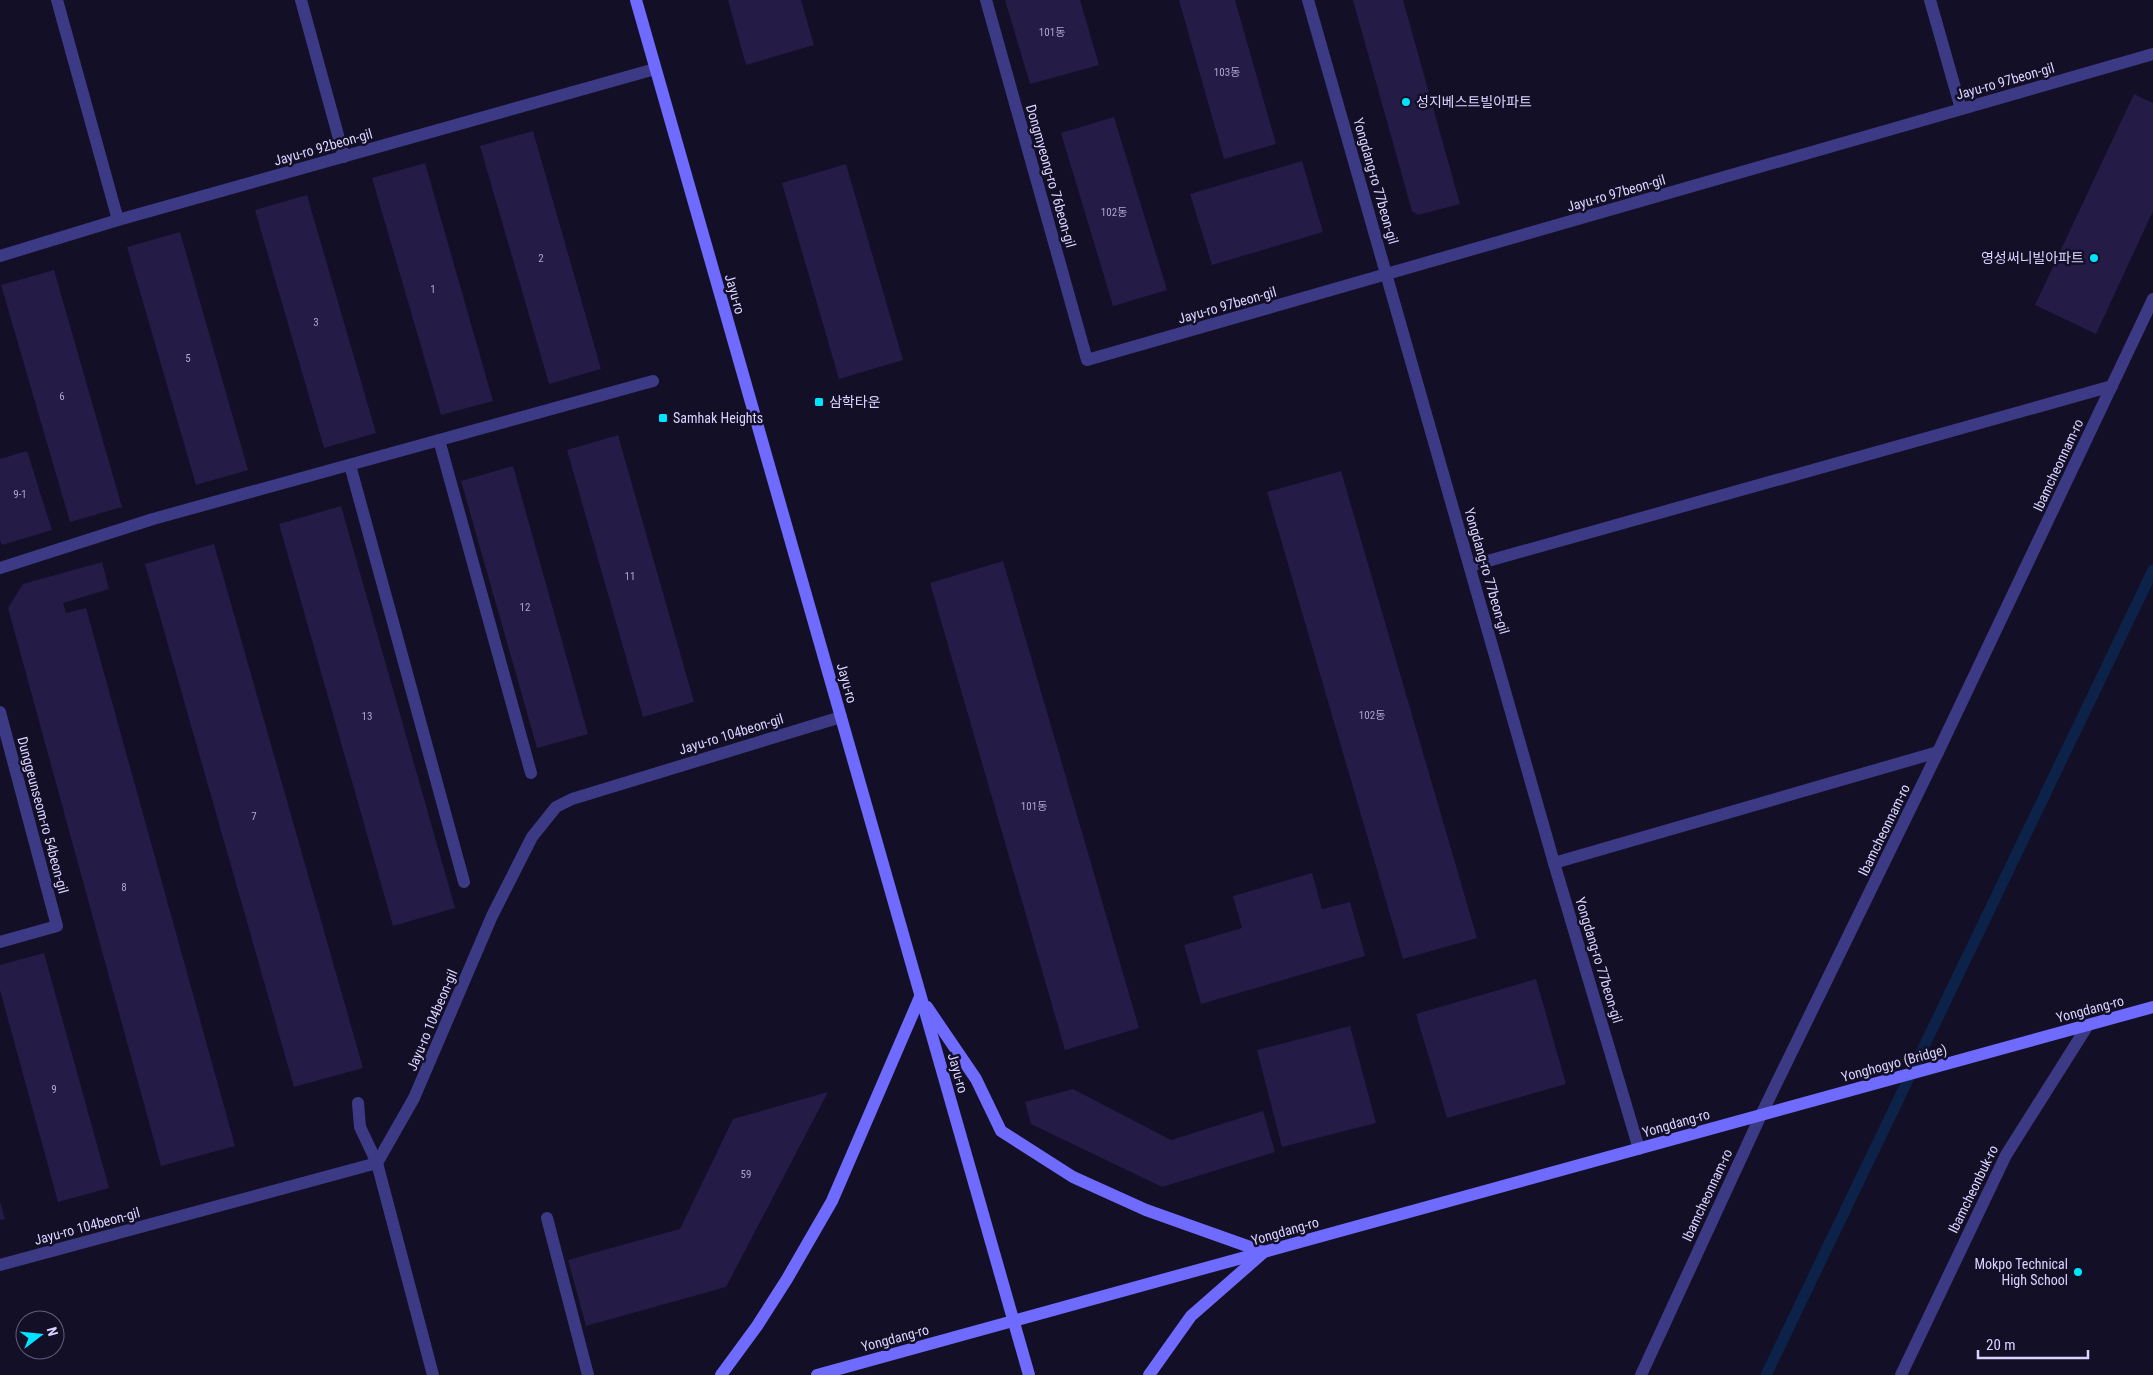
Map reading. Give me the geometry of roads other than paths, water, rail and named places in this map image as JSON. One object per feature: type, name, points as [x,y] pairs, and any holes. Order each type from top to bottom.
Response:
[{"type":"street","points":[[57,0],[118,220]]},
{"type":"street","points":[[301,0],[344,157]]},
{"type":"street","name":"Jayu-ro","points":[[636,0],[1029,1375]]},
{"type":"street","name":"Dongmyeong-ro 76beon-gil","points":[[986,0],[1087,360]]},
{"type":"street","name":"Yongdang-ro 77beon-gil","points":[[1308,0],[1554,863],[1639,1149]]},
{"type":"street","points":[[1930,0],[1961,109]]},
{"type":"street","name":"Jayu-ro 97beon-gil","points":[[1087,360],[2153,54]]},
{"type":"street","name":"Jayu-ro 92beon-gil","points":[[0,256],[118,220],[656,69]]},
{"type":"street","name":"Ibamcheonnam-ro","points":[[1641,1375],[1761,1115],[1938,752],[2153,299]]},
{"type":"street","points":[[0,568],[153,519],[653,381]]},
{"type":"street","points":[[1470,566],[2112,386]]},
{"type":"street","points":[[439,440],[531,773]]},
{"type":"street","points":[[350,465],[464,882]]},
{"type":"street","name":"Dunggeunseom-ro 54beon-gil","points":[[0,712],[58,926],[0,942]]},
{"type":"street","name":"Jayu-ro 104beon-gil","points":[[0,1266],[377,1163],[414,1098],[492,916],[532,837],[556,807],[572,799],[840,717]]},
{"type":"street","points":[[1554,863],[1938,752]]},
{"type":"street","points":[[920,997],[976,1079],[1001,1131],[1081,1181],[1146,1210],[1264,1252],[1191,1316],[1149,1375]]},
{"type":"street","points":[[721,1375],[788,1279],[832,1201],[920,997]]},
{"type":"street","name":"Yongdang-ro","points":[[2034,1040],[2153,1007]]},
{"type":"street","name":"Ibamcheonbuk-ro","points":[[1901,1375],[2006,1154],[2088,1025]]},
{"type":"street","name":"Yonghogyo (Bridge)","points":[[1761,1115],[2034,1040]]},
{"type":"street","points":[[358,1103],[360,1127],[377,1163],[433,1375]]},
{"type":"street","name":"Yongdang-ro","points":[[817,1375],[1761,1115]]},
{"type":"street","points":[[547,1218],[588,1375]]},
{"type":"waterway","points":[[1766,1375],[2153,570]]},
{"type":"place","name":"성지베스트빌아파트","points":[[1406,102]]},
{"type":"place","name":"영성써니빌아파트","points":[[2094,258]]},
{"type":"place","name":"삼학타운","points":[[819,402]]},
{"type":"place","name":"Samhak Heights","points":[[663,418]]},
{"type":"place","name":"Mokpo Technical High School","points":[[2078,1272]]}]
